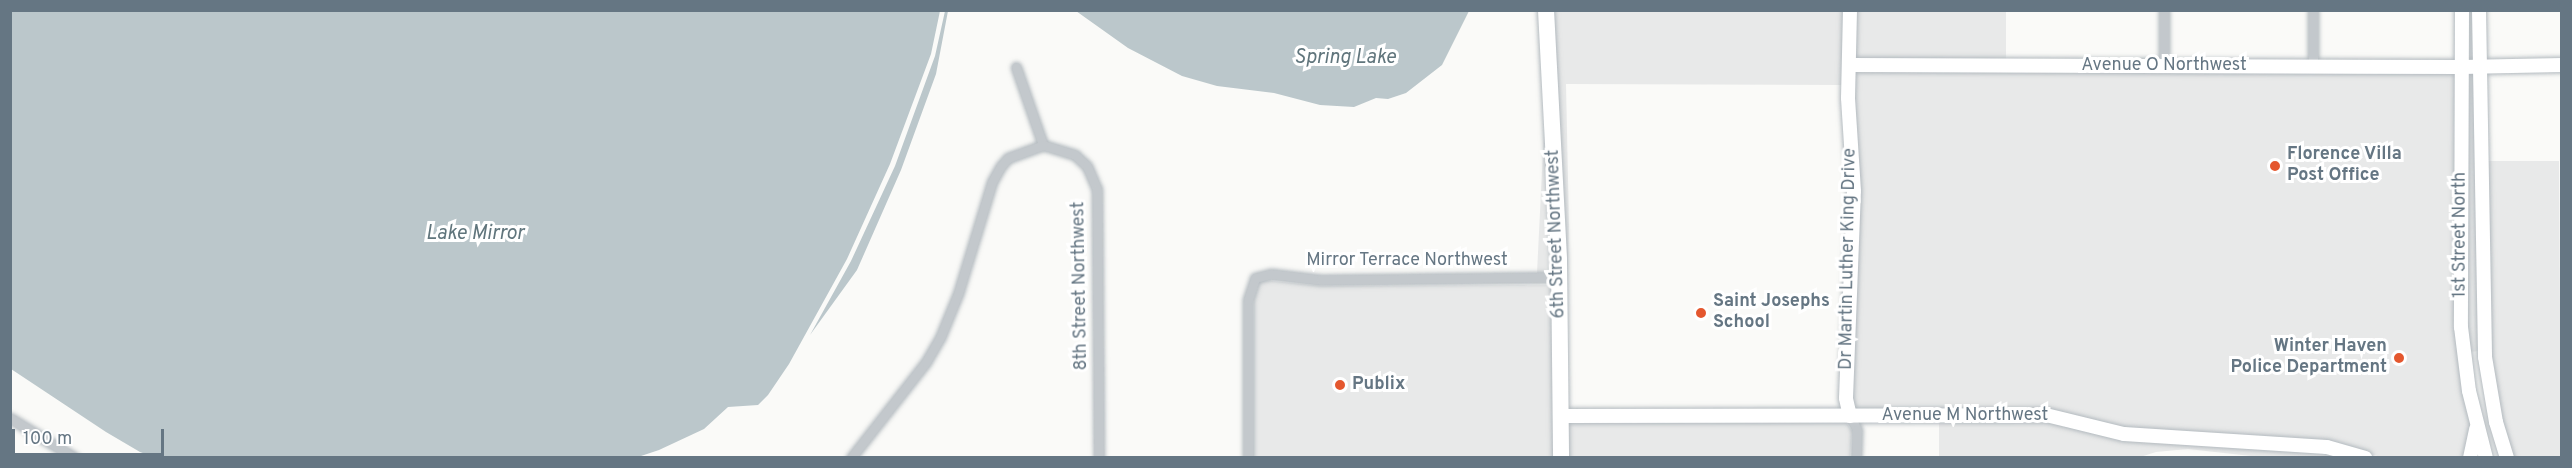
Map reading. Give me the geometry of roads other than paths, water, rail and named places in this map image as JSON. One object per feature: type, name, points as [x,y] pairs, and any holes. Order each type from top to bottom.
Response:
[{"type":"highway","name":"6th Street Northwest","points":[[1546,10],[1560,277],[1561,458]]},
{"type":"street","name":"Dr Martin Luther King Drive","points":[[1850,416],[1846,398],[1854,166],[1848,98],[1851,10]]},
{"type":"street","points":[[2164,10],[2164,66]]},
{"type":"street","points":[[2313,10],[2313,67]]},
{"type":"street","name":"1st Street North","points":[[2462,10],[2461,327],[2476,427],[2486,458]]},
{"type":"street","name":"1st Street North","points":[[2479,10],[2485,357],[2496,422],[2507,458]]},
{"type":"street","name":"Avenue O Northwest","points":[[1849,65],[2313,67],[2562,65]]},
{"type":"street","points":[[851,458],[931,354],[950,315],[992,182],[1005,160],[1043,145],[1016,67]]},
{"type":"street","name":"8th Street Northwest","points":[[1043,145],[1075,155],[1087,166],[1097,189],[1100,458]]},
{"type":"street","name":"Mirror Terrace Northwest","points":[[1248,458],[1248,300],[1255,278],[1271,274],[1321,280],[1560,277]]},
{"type":"street","points":[[2465,358],[2485,357]]},
{"type":"street","name":"Avenue M Northwest","points":[[1561,416],[2046,415],[2124,434],[2327,447],[2365,458]]},
{"type":"street","points":[[1850,416],[1857,430],[1856,458]]},
{"type":"street","points":[[10,418],[75,458]]},
{"type":"street","points":[[2470,458],[2476,427]]},
{"type":"water","name":"Lake Mirror","points":[[10,11],[940,11],[931,54],[890,164],[847,259],[789,364],[768,395],[758,405],[728,407],[704,429],[659,450],[635,458],[154,457],[140,452],[106,432],[11,369]]},
{"type":"water","points":[[945,11],[948,11],[936,74],[901,170],[857,270],[810,335],[851,261],[895,166],[935,56]]},
{"type":"water","name":"Spring Lake","points":[[1076,11],[1469,11],[1442,65],[1406,93],[1388,99],[1376,98],[1354,107],[1320,105],[1274,93],[1217,86],[1182,76],[1128,48]]},
{"type":"place","name":"Florence Villa Post Office","points":[[2275,166]]},
{"type":"place","name":"Saint Josephs School","points":[[1701,313]]},
{"type":"place","name":"Winter Haven Police Department","points":[[2399,358]]},
{"type":"place","name":"Publix","points":[[1340,385]]}]
